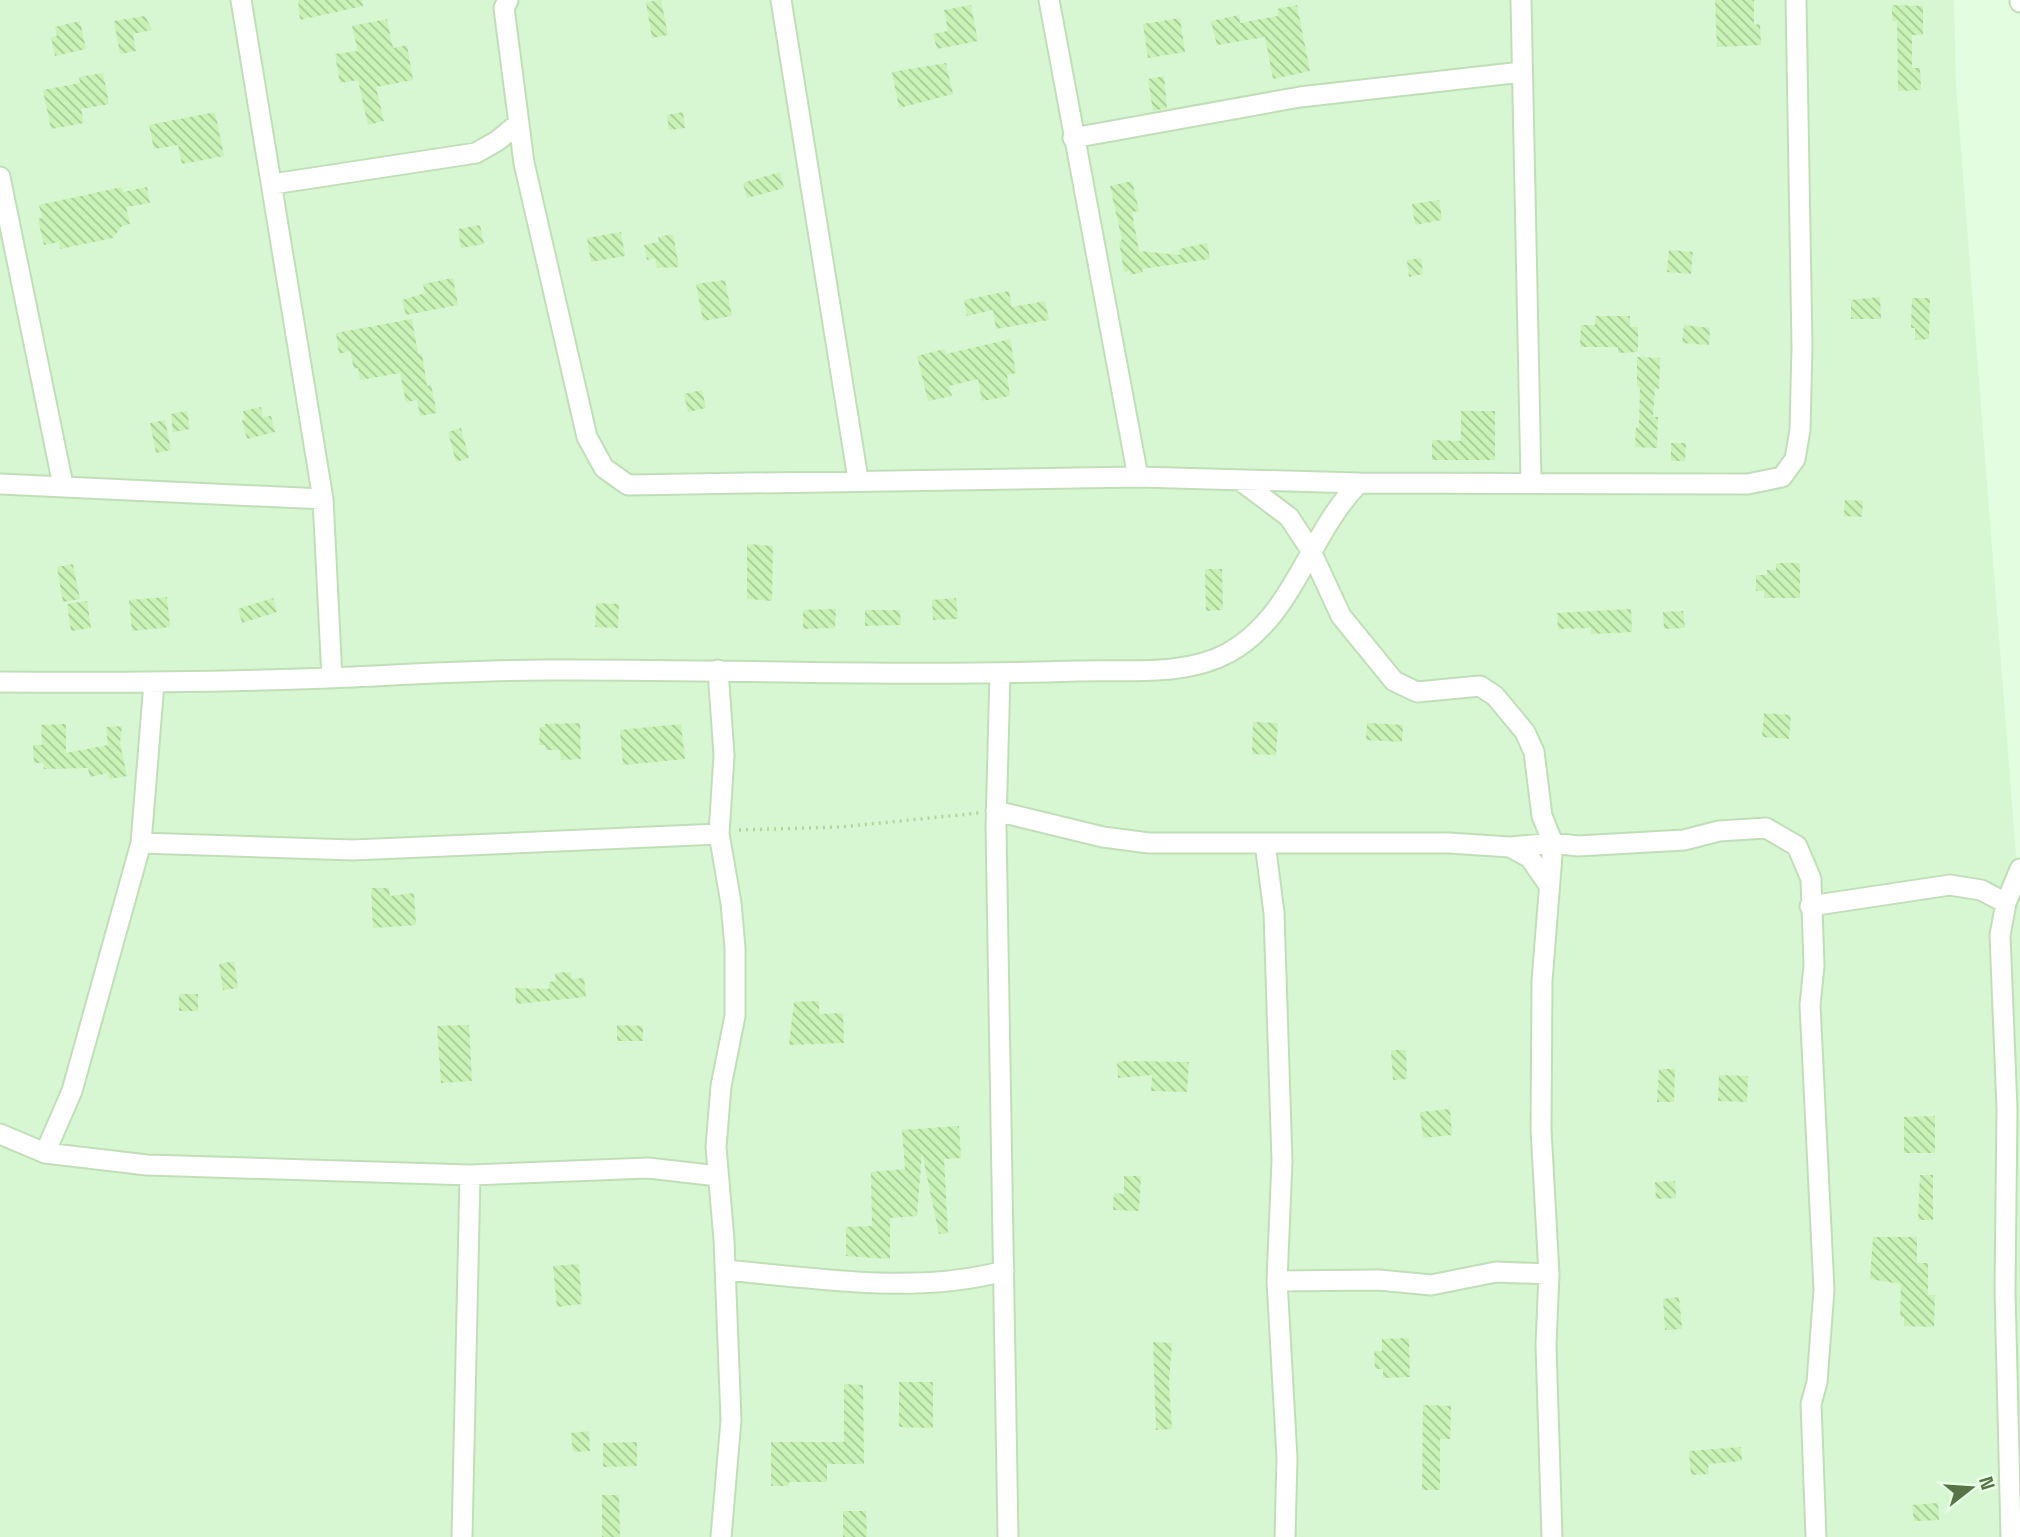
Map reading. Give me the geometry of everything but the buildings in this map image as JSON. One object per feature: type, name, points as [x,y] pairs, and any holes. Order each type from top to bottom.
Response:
[{"type":"street","points":[[241,0],[323,499],[332,678]]},
{"type":"street","points":[[508,0],[504,8],[524,163],[587,437],[604,468],[628,485],[1138,477],[1359,484],[1531,481],[1748,484],[1782,477],[1795,459],[1800,430],[1802,346],[1796,0]]},
{"type":"street","points":[[781,0],[858,480]]},
{"type":"street","points":[[1049,0],[1138,477]]},
{"type":"street","points":[[1521,0],[1531,481]]},
{"type":"street","points":[[1073,138],[1300,97],[1522,72]]},
{"type":"street","points":[[273,184],[476,153],[519,123]]},
{"type":"street","points":[[0,177],[63,485]]},
{"type":"street","points":[[1240,480],[1289,517],[1310,550],[1341,616],[1394,681],[1417,692],[1480,686],[1515,716],[1534,752],[1542,816],[1553,843],[1542,981],[1541,1129],[1549,1274],[1546,1345],[1552,1537]]},
{"type":"street","points":[[0,484],[323,499]]},
{"type":"street","points":[[0,682],[154,683],[541,670],[1000,673],[1190,667],[1226,654],[1254,635],[1270,619],[1289,593],[1310,550],[1338,505],[1359,484]]},
{"type":"street","points":[[718,670],[724,755],[719,834],[731,902],[735,1016],[721,1086],[716,1147],[725,1270],[731,1420],[721,1537]]},
{"type":"street","points":[[1000,673],[996,811],[1008,1537]]},
{"type":"street","points":[[45,1153],[72,1090],[141,843],[154,683]]},
{"type":"street","points":[[996,811],[1103,837],[1149,842],[1449,843],[1510,847],[1553,843],[1578,846],[1628,845],[1766,828],[1797,846],[1811,880],[1814,966],[1811,1016],[1824,1290],[1810,1438],[1817,1511],[1816,1537]]},
{"type":"street","points":[[141,843],[353,850],[719,834]]},
{"type":"street","points":[[1265,844],[1274,913],[1282,1161],[1277,1281],[1287,1458],[1285,1537]]},
{"type":"street","points":[[1510,847],[1530,858],[1548,884]]},
{"type":"street","points":[[2011,1537],[2006,1291],[2014,1243],[2000,935],[2006,903],[2020,869]]},
{"type":"street","points":[[1810,906],[1950,885],[1981,890],[2006,903]]},
{"type":"street","points":[[0,1134],[45,1153],[147,1165],[470,1175],[648,1168],[718,1176]]},
{"type":"street","points":[[462,1537],[470,1175]]},
{"type":"street","points":[[725,1270],[860,1280],[937,1282],[977,1278],[1003,1271]]},
{"type":"street","points":[[1277,1281],[1379,1280],[1431,1285],[1496,1272],[1549,1274]]},
{"type":"path","points":[[719,834],[753,828],[841,827],[996,811]]},
{"type":"shaded area","points":[[0,0],[1954,0],[1956,86],[2020,907],[2020,1537],[0,1537]]}]
